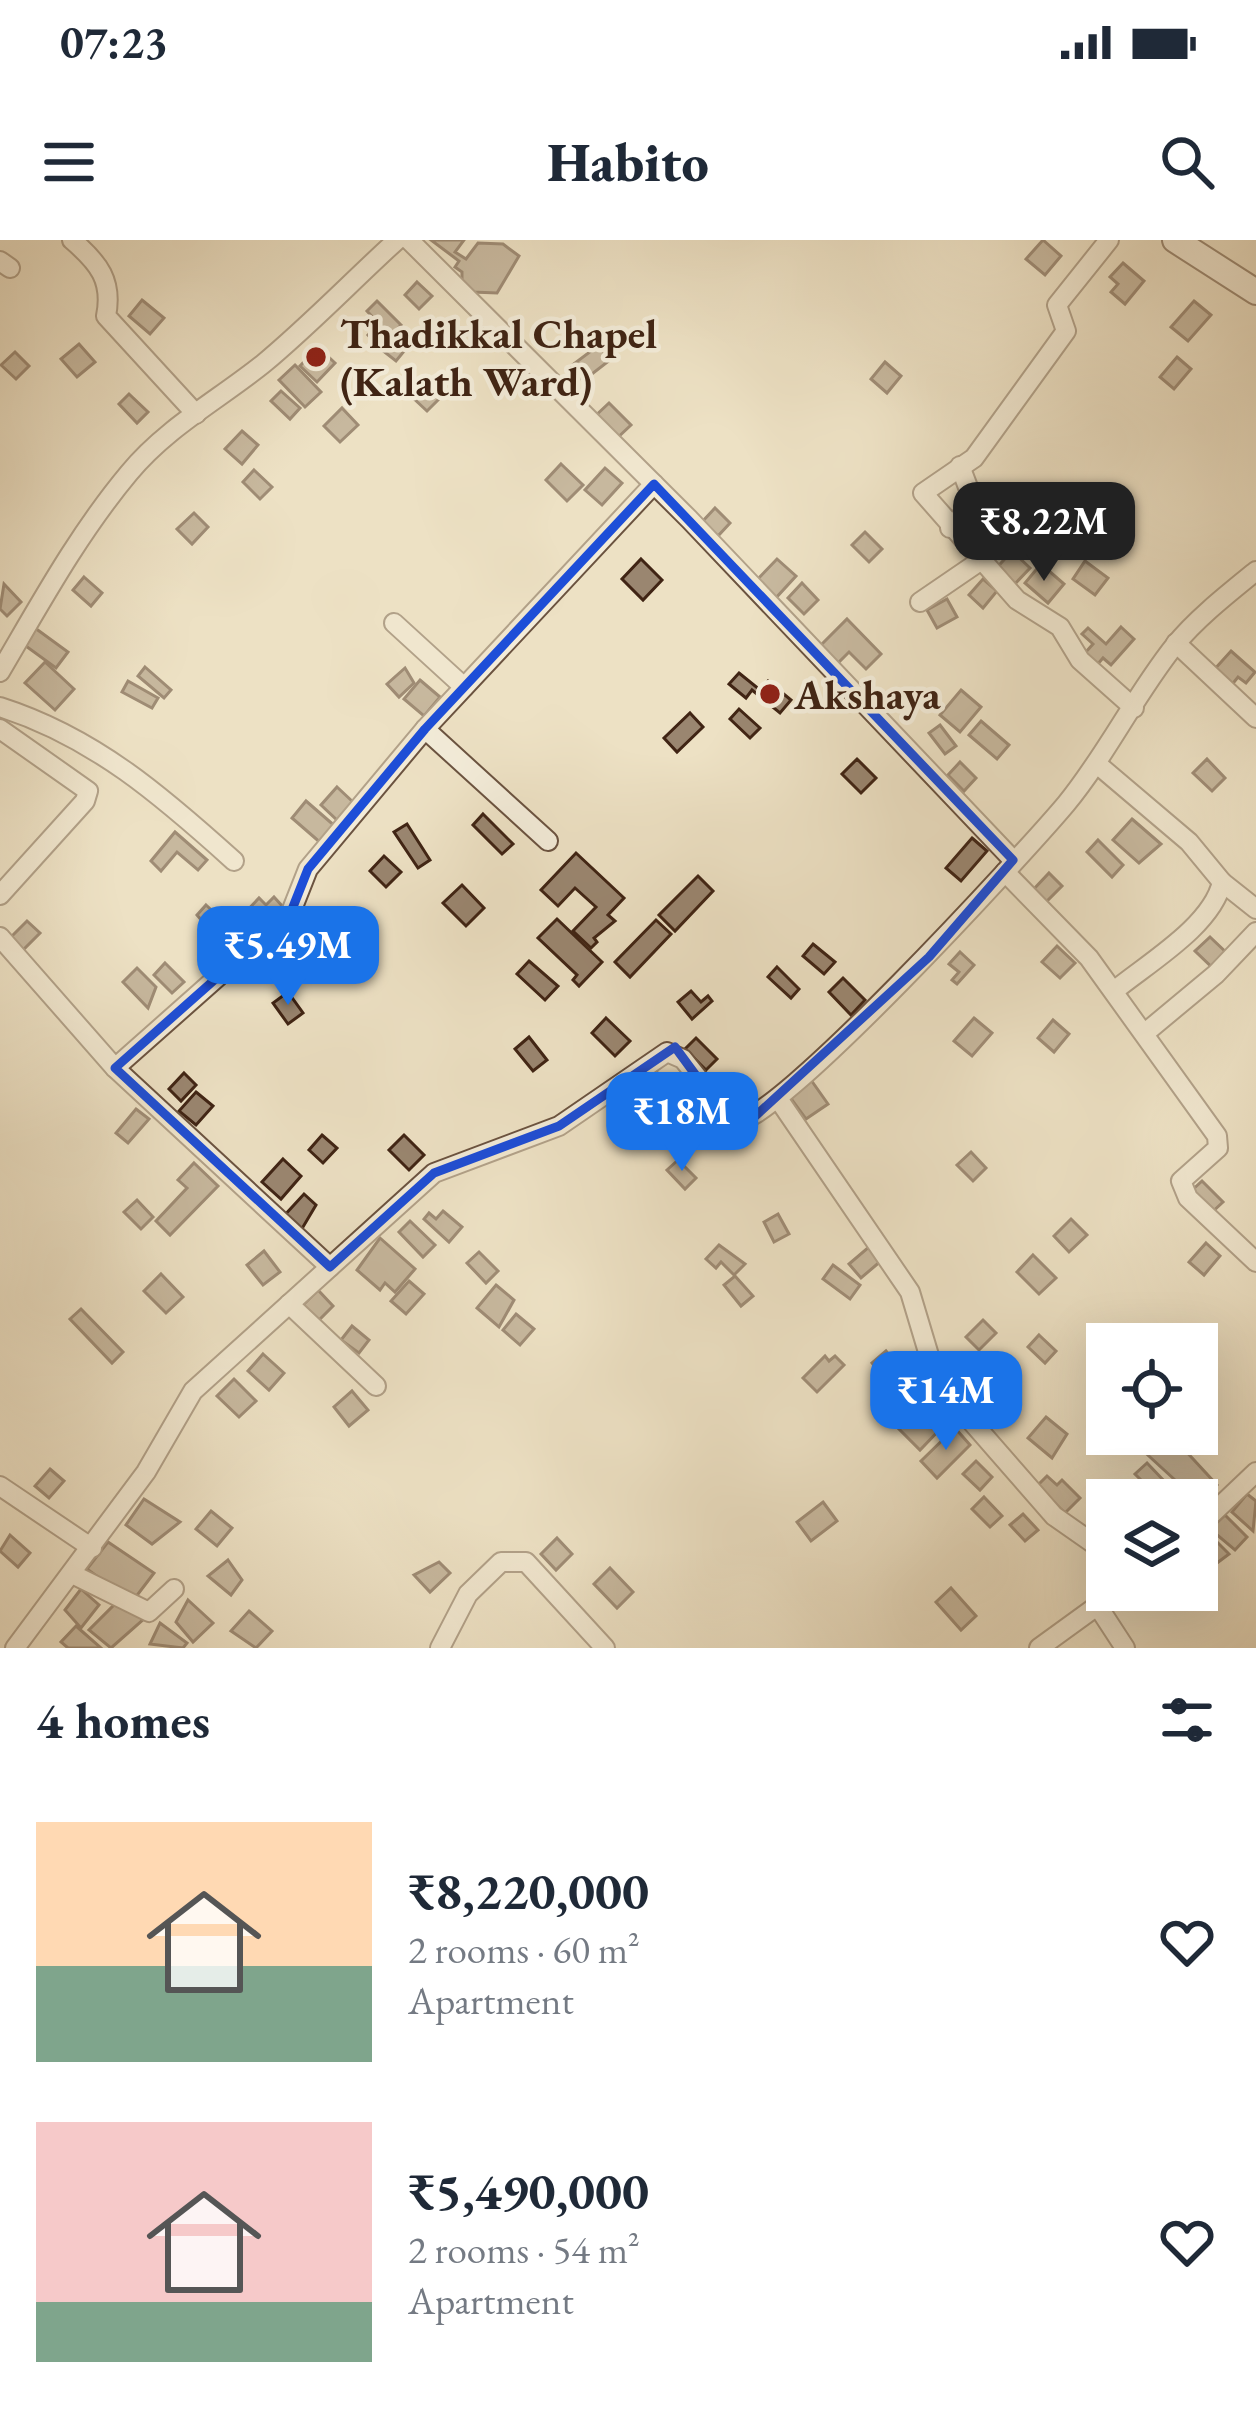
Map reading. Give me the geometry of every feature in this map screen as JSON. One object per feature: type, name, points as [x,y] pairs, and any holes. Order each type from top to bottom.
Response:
[{"type":"main road","points":[[1175,240],[1256,292]]},
{"type":"street","points":[[72,240],[96,260],[111,291],[106,316],[196,414]]},
{"type":"street","points":[[0,672],[84,532],[130,471],[353,286],[397,240]]},
{"type":"street","points":[[409,240],[654,484],[1009,866],[1114,991],[1217,1136],[1218,1148],[1181,1181],[1188,1198],[1256,1262]]},
{"type":"street","points":[[1109,240],[1057,305],[1066,331],[974,458],[923,493],[1017,600],[1060,627],[1080,660],[1134,708]]},
{"type":"street","points":[[950,528],[974,502],[960,466]]},
{"type":"street","points":[[115,1068],[291,913],[308,869],[425,729],[654,484]]},
{"type":"street","points":[[920,602],[980,561]]},
{"type":"street","points":[[15,1648],[92,1548],[193,1390],[434,1172],[559,1126],[667,1052],[683,1059],[733,1122],[750,1120],[779,1100],[929,957],[1096,764],[1176,644],[1256,571]]},
{"type":"street","points":[[394,623],[464,687]]},
{"type":"street","points":[[1176,644],[1256,718]]},
{"type":"street","points":[[0,707],[85,741],[165,799],[234,861]]},
{"type":"street","points":[[0,728],[88,791],[85,801],[0,895]]},
{"type":"street","points":[[425,729],[548,841]]},
{"type":"street","points":[[1096,764],[1189,842],[1222,882],[1256,909]]},
{"type":"street","points":[[1114,991],[1198,920],[1219,895],[1222,882]]},
{"type":"street","points":[[1144,1033],[1216,974],[1256,932]]},
{"type":"street","points":[[3,947],[115,1068],[330,1267]]},
{"type":"street","points":[[779,1100],[910,1292],[938,1382],[1054,1516],[1086,1538]]},
{"type":"street","points":[[289,1304],[376,1386]]},
{"type":"street","points":[[1218,1508],[1256,1472]]},
{"type":"street","points":[[0,1486],[92,1548]]},
{"type":"street","points":[[440,1648],[468,1594],[501,1562],[526,1562],[605,1648]]},
{"type":"street","points":[[72,1574],[149,1612],[174,1589]]},
{"type":"street","points":[[1039,1648],[1089,1611]]},
{"type":"street","points":[[1101,1611],[1125,1648]]},
{"type":"highlighted area","points":[[654,484],[1013,860],[929,957],[750,1121],[728,1119],[675,1047],[559,1126],[434,1173],[330,1267],[115,1068],[291,912],[308,869],[425,729]]},
{"type":"building","points":[[431,240],[464,240],[455,252],[466,259],[478,243],[503,244],[519,256],[497,293],[472,292],[462,285],[462,272],[455,267],[459,261]]},
{"type":"building","points":[[1043,240],[1061,256],[1045,275],[1026,259]]},
{"type":"building","points":[[1123,263],[1144,281],[1125,304],[1111,292],[1118,284],[1110,277]]},
{"type":"building","points":[[417,282],[432,296],[419,309],[405,295]]},
{"type":"building","points":[[142,300],[164,318],[150,334],[129,316]]},
{"type":"building","points":[[377,301],[401,325],[379,347],[368,335],[379,324],[367,311]]},
{"type":"building","points":[[1194,301],[1211,315],[1188,341],[1171,327]]},
{"type":"building","points":[[396,333],[410,344],[396,361],[382,350]]},
{"type":"building","points":[[79,344],[95,362],[77,377],[61,359]]},
{"type":"building","points":[[599,345],[610,360],[583,381],[571,366]]},
{"type":"building","points":[[318,347],[335,363],[317,382],[300,366]]},
{"type":"building","points":[[15,352],[29,366],[16,379],[1,365]]},
{"type":"building","points":[[1177,357],[1191,369],[1174,389],[1160,377]]},
{"type":"building","points":[[885,362],[901,376],[887,393],[871,379]]},
{"type":"building","points":[[295,365],[321,392],[305,407],[279,380]]},
{"type":"building","points":[[429,379],[444,394],[427,411],[412,397]]},
{"type":"building","points":[[281,391],[300,408],[290,419],[271,401]]},
{"type":"building","points":[[129,394],[148,412],[137,423],[119,404]]},
{"type":"building","points":[[609,403],[631,425],[614,441],[592,419]]},
{"type":"building","points":[[342,408],[358,425],[340,442],[324,426]]},
{"type":"building","points":[[242,431],[258,445],[242,464],[225,449]]},
{"type":"building","points":[[561,464],[583,485],[567,501],[546,480]]},
{"type":"building","points":[[605,468],[622,483],[602,505],[585,490]]},
{"type":"building","points":[[254,470],[272,487],[260,499],[243,482]]},
{"type":"building","points":[[976,507],[1002,530],[988,546],[962,523]]},
{"type":"building","points":[[715,508],[730,523],[717,537],[702,522]]},
{"type":"building","points":[[194,513],[208,527],[192,544],[177,529]]},
{"type":"building","points":[[865,532],[882,549],[869,562],[852,545]]},
{"type":"building","points":[[1012,551],[1030,568],[1011,588],[993,572]]},
{"type":"building","points":[[641,559],[662,580],[643,600],[622,579]]},
{"type":"building","points":[[777,559],[796,576],[773,601],[754,583]]},
{"type":"building","points":[[1085,561],[1108,578],[1095,595],[1073,579]]},
{"type":"building","points":[[1041,564],[1064,584],[1048,603],[1025,583]]},
{"type":"building","points":[[84,577],[102,593],[91,606],[73,590]]},
{"type":"building","points":[[983,579],[997,591],[983,608],[969,595]]},
{"type":"building","points":[[802,583],[818,600],[804,614],[788,598]]},
{"type":"building","points":[[4,584],[21,602],[7,616],[0,609]]},
{"type":"building","points":[[947,599],[957,617],[937,628],[927,610]]},
{"type":"building","points":[[847,619],[881,654],[866,669],[849,652],[837,664],[820,646]]},
{"type":"building","points":[[1121,627],[1134,639],[1111,665],[1103,658],[1097,665],[1084,654],[1093,644],[1082,634],[1088,628],[1106,644]]},
{"type":"building","points":[[35,628],[68,652],[56,668],[23,644]]},
{"type":"building","points":[[1231,651],[1255,672],[1246,683],[1238,677],[1230,687],[1212,672]]},
{"type":"building","points":[[45,662],[74,689],[55,710],[25,683]]},
{"type":"building","points":[[145,667],[171,690],[164,698],[138,676]]},
{"type":"building","points":[[405,668],[414,683],[399,697],[387,684]]},
{"type":"building","name":"Akshaya","points":[[739,673],[760,690],[768,681],[791,700],[780,713],[752,690],[746,698],[729,684]]},
{"type":"building","points":[[420,680],[440,697],[424,716],[404,699]]},
{"type":"building","points":[[128,681],[158,698],[152,708],[122,692]]},
{"type":"building","points":[[961,690],[981,707],[960,732],[940,715]]},
{"type":"building","points":[[739,709],[760,728],[750,738],[730,719]]},
{"type":"building","points":[[690,713],[703,727],[677,752],[664,738]]},
{"type":"building","points":[[981,721],[1009,745],[997,759],[969,735]]},
{"type":"building","points":[[940,725],[956,746],[945,754],[929,733]]},
{"type":"building","points":[[857,759],[876,778],[861,793],[842,774]]},
{"type":"building","points":[[1207,759],[1225,778],[1212,791],[1193,773]]},
{"type":"building","points":[[960,762],[976,778],[964,791],[948,775]]},
{"type":"building","points":[[337,787],[353,802],[337,820],[321,805]]},
{"type":"building","points":[[306,801],[336,827],[322,844],[292,818]]},
{"type":"building","points":[[483,814],[513,844],[502,854],[473,825]]},
{"type":"building","points":[[1132,819],[1161,844],[1139,863],[1113,840]]},
{"type":"building","points":[[407,824],[430,860],[418,868],[394,832]]},
{"type":"building","points":[[175,832],[207,860],[198,870],[177,852],[161,871],[151,861]]},
{"type":"building","points":[[972,838],[987,851],[961,881],[946,868]]},
{"type":"building","points":[[1098,840],[1123,865],[1112,877],[1087,852]]},
{"type":"building","points":[[576,853],[624,898],[608,915],[615,921],[594,938],[597,942],[591,948],[573,931],[596,907],[575,888],[558,906],[541,890]]},
{"type":"building","points":[[384,856],[401,872],[386,887],[370,871]]},
{"type":"building","points":[[1049,873],[1062,886],[1044,904],[1032,891]]},
{"type":"building","points":[[698,876],[713,891],[675,931],[659,915]]},
{"type":"building","points":[[462,885],[484,908],[466,926],[443,903]]},
{"type":"building","points":[[274,897],[284,908],[259,933],[242,916],[259,898],[266,905]]},
{"type":"building","points":[[206,905],[245,941],[232,956],[197,915]]},
{"type":"building","points":[[557,919],[602,962],[579,986],[573,980],[577,975],[538,938]]},
{"type":"building","points":[[656,920],[671,934],[630,977],[615,962]]},
{"type":"building","points":[[27,921],[40,933],[23,950],[11,937]]},
{"type":"building","points":[[286,931],[299,948],[280,963],[266,946]]},
{"type":"building","points":[[1210,937],[1230,956],[1216,971],[1195,951]]},
{"type":"building","points":[[813,944],[835,962],[824,974],[803,956]]},
{"type":"building","points":[[1057,946],[1075,963],[1060,978],[1042,962]]},
{"type":"building","points":[[960,952],[974,965],[957,984],[952,980],[959,972],[949,964]]},
{"type":"building","points":[[529,961],[558,986],[545,1000],[517,974]]},
{"type":"building","points":[[165,963],[184,982],[172,993],[154,975]]},
{"type":"building","points":[[777,967],[799,989],[791,998],[768,977]]},
{"type":"building","points":[[137,968],[156,987],[148,1008],[123,982]]},
{"type":"building","points":[[843,978],[865,1000],[851,1015],[829,992]]},
{"type":"building","points":[[691,991],[701,1002],[708,996],[712,1001],[692,1019],[678,1002]]},
{"type":"building","points":[[288,992],[303,1013],[288,1024],[273,1003]]},
{"type":"building","points":[[606,1018],[630,1041],[615,1056],[592,1033]]},
{"type":"building","points":[[974,1018],[992,1033],[972,1056],[954,1041]]},
{"type":"building","points":[[1053,1020],[1069,1034],[1054,1052],[1038,1038]]},
{"type":"building","points":[[529,1037],[547,1060],[533,1071],[515,1049]]},
{"type":"building","points":[[696,1038],[717,1059],[706,1070],[685,1049]]},
{"type":"building","points":[[656,1071],[676,1098],[682,1093],[692,1106],[675,1119],[663,1104],[646,1117],[628,1092]]},
{"type":"building","points":[[184,1073],[196,1085],[181,1101],[169,1089]]},
{"type":"building","points":[[811,1080],[828,1104],[806,1119],[789,1096]]},
{"type":"building","points":[[196,1092],[213,1106],[196,1125],[179,1111]]},
{"type":"building","points":[[136,1109],[149,1119],[128,1143],[116,1133]]},
{"type":"building","points":[[322,1135],[337,1148],[323,1163],[309,1150]]},
{"type":"building","points":[[404,1135],[424,1155],[409,1170],[389,1150]]},
{"type":"building","points":[[971,1152],[986,1168],[973,1181],[957,1165]]},
{"type":"building","points":[[283,1159],[301,1176],[281,1199],[262,1182]]},
{"type":"building","points":[[678,1160],[696,1178],[685,1189],[667,1170]]},
{"type":"building","points":[[194,1163],[218,1186],[170,1235],[156,1221],[187,1188],[178,1180]]},
{"type":"building","points":[[1202,1181],[1223,1202],[1209,1215],[1188,1194]]},
{"type":"building","points":[[304,1194],[316,1205],[300,1232],[283,1217]]},
{"type":"building","points":[[137,1200],[153,1217],[141,1229],[124,1212]]},
{"type":"building","points":[[443,1211],[462,1227],[449,1242],[424,1219],[429,1213],[436,1219]]},
{"type":"building","points":[[778,1214],[789,1234],[774,1242],[764,1222]]},
{"type":"building","points":[[1071,1219],[1087,1235],[1069,1252],[1054,1236]]},
{"type":"building","points":[[410,1221],[435,1245],[423,1257],[399,1232]]},
{"type":"building","points":[[380,1238],[415,1269],[395,1292],[385,1283],[380,1290],[357,1270]]},
{"type":"building","points":[[1206,1243],[1220,1256],[1204,1275],[1189,1262]]},
{"type":"building","points":[[719,1245],[745,1264],[734,1275],[721,1262],[716,1268],[706,1259]]},
{"type":"building","points":[[870,1246],[882,1260],[861,1278],[849,1264]]},
{"type":"building","points":[[264,1251],[280,1272],[263,1285],[247,1265]]},
{"type":"building","points":[[479,1252],[498,1271],[486,1283],[467,1263]]},
{"type":"building","points":[[1033,1255],[1056,1278],[1039,1294],[1017,1272]]},
{"type":"building","points":[[833,1265],[860,1285],[850,1299],[823,1279]]},
{"type":"building","points":[[161,1274],[183,1297],[166,1313],[144,1291]]},
{"type":"building","points":[[735,1276],[753,1296],[741,1306],[724,1285]]},
{"type":"building","points":[[409,1281],[424,1294],[406,1314],[391,1301]]},
{"type":"building","points":[[496,1285],[514,1300],[499,1327],[477,1308]]},
{"type":"building","points":[[318,1290],[333,1306],[317,1322],[302,1306]]},
{"type":"building","points":[[81,1309],[123,1352],[112,1363],[70,1319]]},
{"type":"building","points":[[516,1314],[534,1329],[520,1345],[503,1330]]},
{"type":"building","points":[[983,1320],[996,1333],[979,1350],[966,1337]]},
{"type":"building","points":[[352,1326],[369,1340],[359,1353],[341,1340]]},
{"type":"building","points":[[1039,1335],[1056,1351],[1045,1363],[1028,1347]]},
{"type":"building","points":[[886,1351],[905,1374],[890,1386],[872,1363]]},
{"type":"building","points":[[263,1354],[284,1373],[269,1390],[248,1371]]},
{"type":"building","points":[[825,1356],[829,1361],[835,1356],[844,1365],[817,1392],[803,1378]]},
{"type":"building","points":[[234,1379],[256,1401],[239,1417],[217,1396]]},
{"type":"building","points":[[352,1391],[368,1410],[349,1426],[334,1407]]},
{"type":"building","points":[[920,1401],[944,1425],[920,1450],[895,1425]]},
{"type":"building","points":[[1046,1417],[1067,1434],[1052,1458],[1028,1438]]},
{"type":"building","points":[[955,1428],[970,1445],[937,1478],[921,1461]]},
{"type":"building","points":[[1148,1455],[1189,1455],[1211,1479],[1174,1479]]},
{"type":"building","points":[[976,1461],[992,1477],[980,1490],[963,1474]]},
{"type":"building","points":[[1147,1463],[1162,1479],[1140,1479],[1135,1474]]},
{"type":"building","points":[[50,1469],[64,1481],[49,1498],[35,1486]]},
{"type":"building","points":[[1047,1476],[1057,1485],[1062,1480],[1080,1498],[1065,1513],[1037,1486]]},
{"type":"building","points":[[1247,1494],[1256,1501],[1253,1531],[1232,1512]]},
{"type":"building","points":[[984,1497],[1002,1516],[990,1527],[972,1509]]},
{"type":"building","points":[[144,1499],[180,1522],[152,1544],[126,1525]]},
{"type":"building","points":[[823,1502],[837,1521],[811,1541],[797,1522]]},
{"type":"building","points":[[211,1511],[232,1528],[217,1546],[196,1529]]},
{"type":"building","points":[[1023,1514],[1038,1530],[1025,1541],[1010,1525]]},
{"type":"building","points":[[1225,1515],[1247,1537],[1235,1550],[1218,1536],[1218,1522]]},
{"type":"building","points":[[10,1535],[30,1553],[18,1567],[0,1551]]},
{"type":"building","points":[[557,1538],[572,1554],[556,1570],[541,1554]]},
{"type":"building","points":[[108,1542],[154,1573],[132,1602],[87,1569]]},
{"type":"building","points":[[1218,1543],[1229,1554],[1218,1562]]},
{"type":"building","points":[[228,1560],[242,1580],[231,1595],[208,1576]]},
{"type":"building","points":[[439,1562],[450,1573],[430,1592],[414,1575]]},
{"type":"building","points":[[610,1568],[633,1592],[617,1608],[594,1584]]},
{"type":"building","points":[[951,1588],[976,1616],[961,1630],[936,1602]]},
{"type":"building","points":[[81,1589],[99,1605],[81,1628],[65,1610]]},
{"type":"building","points":[[188,1600],[213,1623],[193,1642],[176,1622]]},
{"type":"building","points":[[118,1601],[144,1619],[111,1648],[89,1630]]},
{"type":"building","points":[[249,1611],[272,1631],[256,1648],[231,1631]]},
{"type":"building","points":[[160,1623],[187,1643],[183,1648],[150,1644]]},
{"type":"building","points":[[76,1626],[101,1648],[68,1648],[61,1642]]},
{"type":"place","name":"Thadikkal Chapel (Kalath Ward)","points":[[316,357]]},
{"type":"place","name":"Akshaya","points":[[770,694]]}]
